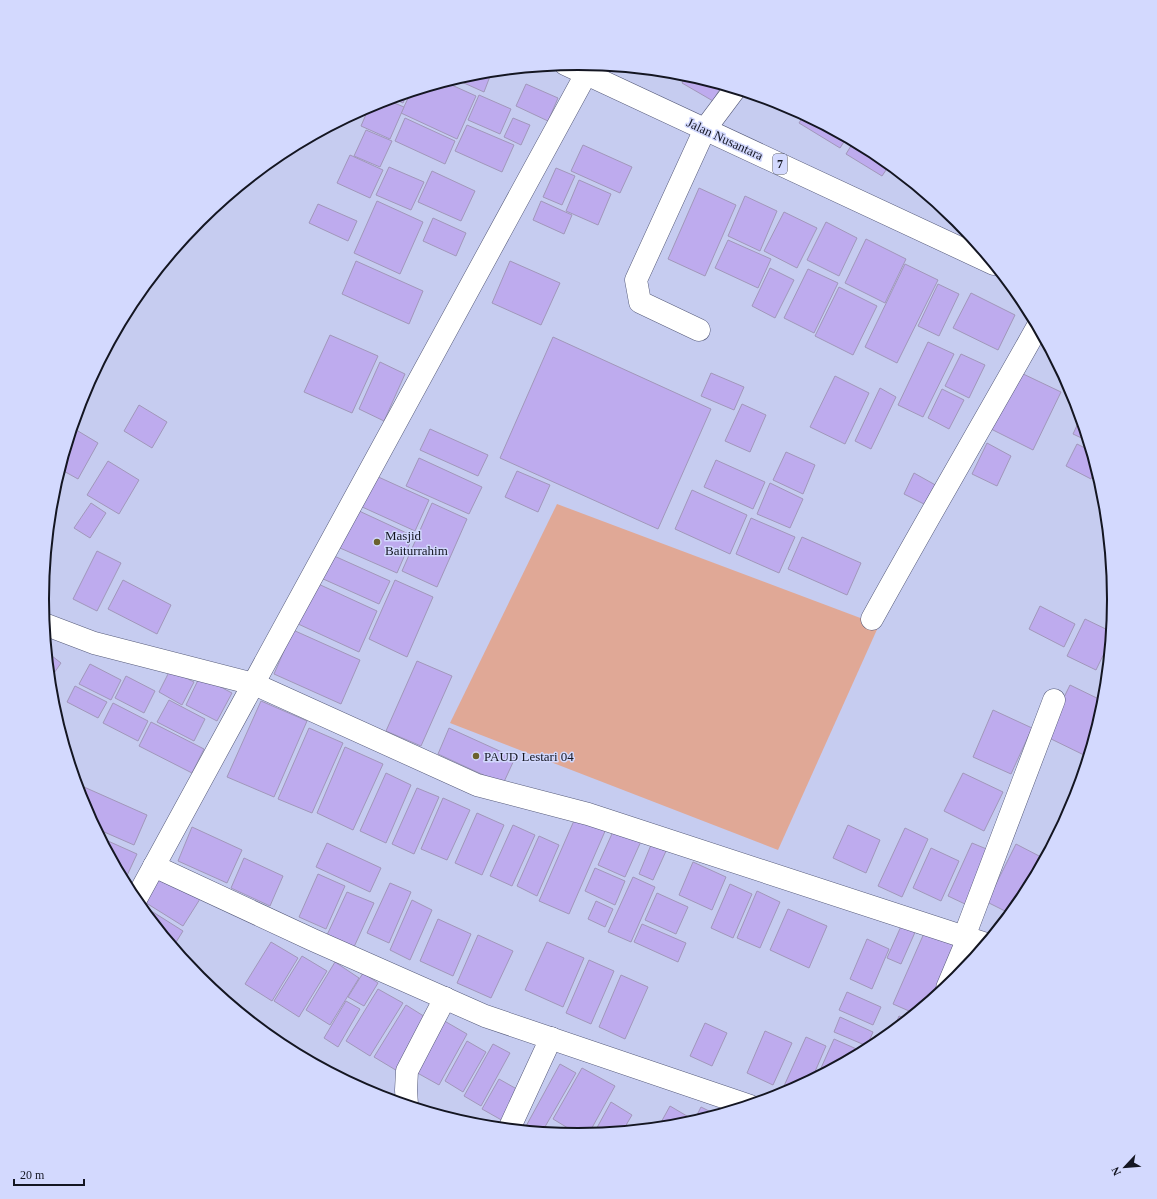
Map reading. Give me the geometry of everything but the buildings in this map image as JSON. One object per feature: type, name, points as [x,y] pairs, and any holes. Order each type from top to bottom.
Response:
[{"type":"main road","name":"Jalan Nusantara","points":[[578,70],[985,260]]},
{"type":"main road","points":[[138,895],[586,74]]},
{"type":"main road","points":[[699,330],[640,302],[636,280],[705,129],[732,93]]},
{"type":"main road","points":[[872,619],[1035,331]]},
{"type":"main road","points":[[50,626],[94,643],[254,684],[477,785],[588,814],[973,940]]},
{"type":"main road","points":[[955,972],[973,940],[1054,700]]},
{"type":"main road","points":[[154,866],[313,940],[485,1016],[737,1105]]},
{"type":"main road","points":[[407,1101],[407,1071],[445,998]]},
{"type":"main road","points":[[511,1124],[551,1038]]},
{"type":"shaded area","points":[[557,504],[879,625],[778,850],[450,723]]},
{"type":"place","name":"Masjid Baiturrahim","points":[[377,542]]},
{"type":"place","name":"PAUD Lestari 04","points":[[476,756]]}]
